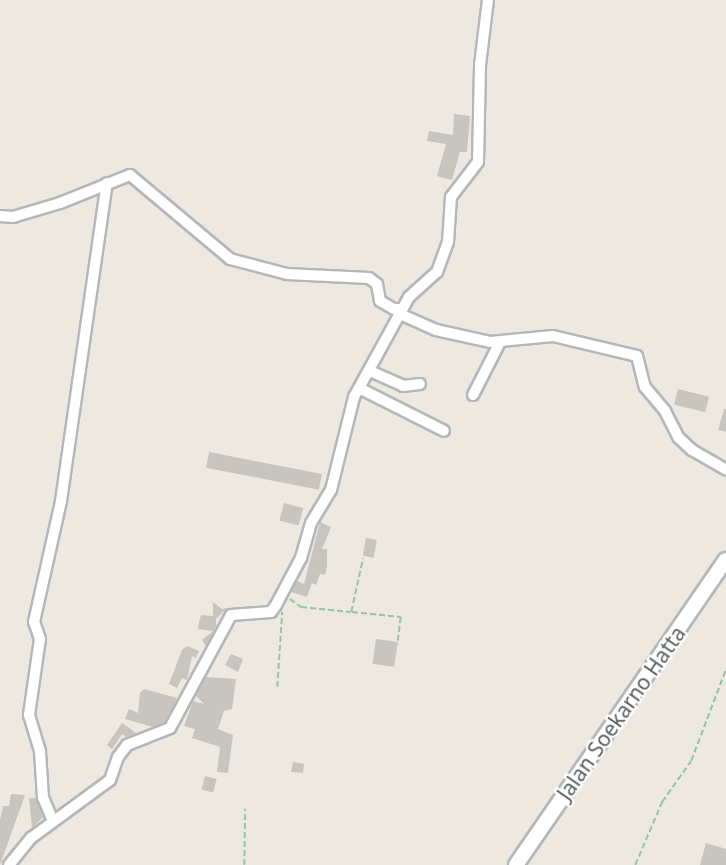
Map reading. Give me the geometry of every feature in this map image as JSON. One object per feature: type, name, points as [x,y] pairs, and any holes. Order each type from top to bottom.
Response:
[{"type":"street","points":[[9,865],[31,838],[110,780],[118,757],[127,745],[170,728],[231,615],[272,612],[301,558],[311,523],[331,490],[343,428],[359,388],[409,297],[437,272],[448,242],[451,197],[478,162],[480,65],[488,0]]},
{"type":"street","points":[[0,216],[26,213],[130,175],[230,259],[287,274],[369,278],[376,284],[380,301],[436,330],[500,342],[553,336],[637,356],[645,387],[665,411],[680,438],[692,450],[726,470]]},
{"type":"street","points":[[53,821],[43,798],[40,751],[29,715],[40,639],[34,622],[61,501],[107,183]]},
{"type":"street","points":[[473,395],[500,342]]},
{"type":"street","points":[[370,371],[403,386],[420,384]]},
{"type":"street","points":[[359,388],[444,430]]},
{"type":"street","name":"Jalan Soekarno Hatta","points":[[516,865],[726,560]]},
{"type":"path","points":[[351,612],[363,558]]},
{"type":"path","points":[[282,593],[301,607],[401,617],[398,641]]},
{"type":"path","points":[[277,687],[282,660],[282,593]]},
{"type":"path","points":[[635,865],[662,802],[691,761],[726,669]]},
{"type":"path","points":[[244,865],[245,809]]},
{"type":"building","points":[[454,114],[470,116],[467,152],[460,152],[452,180],[437,176],[446,144],[427,141],[429,131],[453,135]]},
{"type":"building","points":[[678,389],[709,397],[705,412],[674,405]]},
{"type":"building","points":[[724,409],[726,409],[726,432],[718,430]]},
{"type":"building","points":[[209,452],[322,474],[319,490],[206,468]]},
{"type":"building","points":[[284,503],[303,508],[299,526],[279,520]]},
{"type":"building","points":[[320,522],[331,527],[322,549],[327,549],[327,566],[325,575],[320,574],[316,585],[312,583],[307,597],[291,592],[297,581],[304,584]]},
{"type":"building","points":[[366,538],[377,540],[374,558],[363,556]]},
{"type":"building","points":[[213,602],[222,609],[240,605],[227,608],[216,619],[216,626],[206,646],[202,640],[213,631],[198,629],[199,622],[201,615],[213,616]]},
{"type":"building","points":[[376,639],[398,642],[394,667],[373,664]]},
{"type":"building","points":[[187,646],[199,651],[196,658],[192,656],[187,680],[182,678],[177,688],[169,684],[182,650]]},
{"type":"building","points":[[231,654],[243,659],[238,672],[225,665]]},
{"type":"building","points":[[206,677],[236,679],[232,709],[224,711],[218,729],[233,735],[228,773],[217,772],[220,747],[192,738],[195,729],[184,726],[193,701],[204,704],[196,696]]},
{"type":"building","points":[[144,689],[177,698],[165,722],[153,727],[125,719],[129,709],[138,713],[140,693]]},
{"type":"building","points":[[122,723],[136,733],[126,737],[122,734],[112,749],[107,745]]},
{"type":"building","points":[[293,762],[304,764],[303,773],[291,772]]},
{"type":"building","points":[[205,776],[217,779],[213,792],[202,790]]},
{"type":"building","points":[[11,794],[25,795],[0,865],[0,820],[3,806],[9,806]]},
{"type":"building","points":[[29,798],[36,798],[43,817],[32,828]]},
{"type":"building","points":[[706,843],[726,849],[726,865],[700,865]]}]
